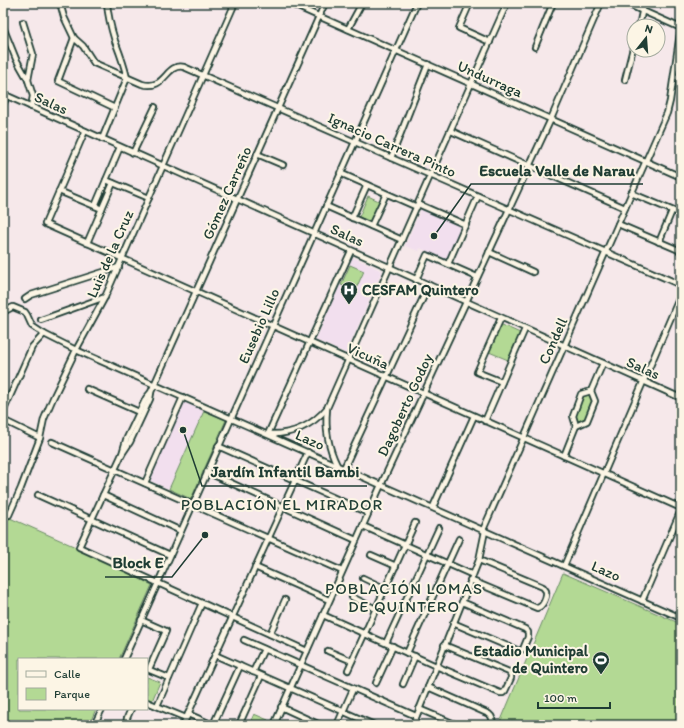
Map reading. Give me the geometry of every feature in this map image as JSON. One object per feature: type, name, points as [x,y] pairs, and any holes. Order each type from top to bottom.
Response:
[{"type":"street","points":[[60,3],[64,17],[74,38],[83,46],[94,64],[127,78]]},
{"type":"street","points":[[102,139],[127,78],[125,64],[108,17],[107,3]]},
{"type":"street","name":"Luis de la Cruz","points":[[3,512],[9,515],[40,438],[44,419],[53,398],[76,350],[105,297],[235,3]]},
{"type":"street","name":"Undurraga","points":[[290,3],[681,177]]},
{"type":"street","name":"Gómez Carreño","points":[[122,454],[130,442],[150,399],[154,384],[324,3]]},
{"type":"street","points":[[348,29],[362,3]]},
{"type":"street","name":"Eusebio Lillo","points":[[124,658],[417,3]]},
{"type":"street","points":[[470,3],[459,28],[490,42]]},
{"type":"street","points":[[337,465],[327,438],[327,408],[507,3]]},
{"type":"street","points":[[535,47],[553,3]]},
{"type":"street","name":"Dagoberto Godoy","points":[[274,725],[368,513],[509,210],[601,3]]},
{"type":"street","points":[[625,3],[681,27]]},
{"type":"street","points":[[641,18],[644,3]]},
{"type":"street","points":[[23,22],[33,54],[28,80]]},
{"type":"street","points":[[3,27],[16,59],[28,80],[33,96],[31,107]]},
{"type":"street","name":"Condell","points":[[413,725],[479,560],[484,530],[667,113],[681,27]]},
{"type":"street","points":[[74,38],[58,81],[115,108]]},
{"type":"street","points":[[625,80],[630,58]]},
{"type":"street","points":[[391,158],[428,64]]},
{"type":"street","name":"Ignacio Carrera Pinto","points":[[127,78],[144,84],[154,84],[161,80],[173,68],[178,66],[184,67],[681,285]]},
{"type":"street","points":[[674,76],[681,79]]},
{"type":"street","points":[[3,105],[5,95]]},
{"type":"street","name":"Salas","points":[[5,95],[681,398]]},
{"type":"street","points":[[133,152],[154,107]]},
{"type":"street","points":[[85,131],[59,191],[102,209]]},
{"type":"street","points":[[451,131],[625,208]]},
{"type":"street","points":[[95,206],[120,147]]},
{"type":"street","points":[[257,154],[283,165]]},
{"type":"street","points":[[340,173],[386,194],[466,224]]},
{"type":"street","points":[[106,180],[149,198]]},
{"type":"street","points":[[87,244],[113,183]]},
{"type":"street","points":[[352,218],[367,185]]},
{"type":"street","name":"Vicuña","points":[[59,191],[45,224],[681,509]]},
{"type":"street","points":[[632,193],[681,214]]},
{"type":"street","points":[[372,226],[386,194]]},
{"type":"street","points":[[448,264],[478,196]]},
{"type":"street","points":[[326,206],[402,240]]},
{"type":"street","points":[[659,242],[672,211]]},
{"type":"street","points":[[618,224],[681,251]]},
{"type":"street","points":[[327,408],[306,426],[281,434],[268,434],[352,251]]},
{"type":"street","points":[[489,252],[533,272]]},
{"type":"street","points":[[416,280],[427,256],[477,277]]},
{"type":"street","points":[[25,299],[31,295],[118,267]]},
{"type":"street","points":[[344,468],[428,285]]},
{"type":"street","points":[[564,566],[681,294]]},
{"type":"street","points":[[41,320],[105,297]]},
{"type":"street","name":"Lazo","points":[[3,312],[13,307],[25,312],[32,326],[44,334],[76,350],[681,618]]},
{"type":"street","points":[[501,318],[477,372],[502,382]]},
{"type":"street","points":[[485,421],[525,329]]},
{"type":"street","points":[[3,412],[32,347],[44,334]]},
{"type":"street","points":[[576,426],[587,421],[595,401],[591,392],[603,363]]},
{"type":"street","points":[[88,389],[139,412]]},
{"type":"street","name":"Gómez Carreño","points":[[151,392],[146,398],[139,412],[104,495],[79,547],[158,583]]},
{"type":"street","points":[[564,456],[576,426],[573,416],[581,394],[591,392]]},
{"type":"street","points":[[145,483],[183,397]]},
{"type":"street","points":[[433,507],[474,416]]},
{"type":"street","points":[[3,420],[40,438]]},
{"type":"street","points":[[52,442],[342,571]]},
{"type":"street","points":[[218,446],[368,513]]},
{"type":"street","points":[[183,725],[308,452]]},
{"type":"street","points":[[207,472],[356,540]]},
{"type":"street","points":[[38,495],[170,555]]},
{"type":"street","points":[[104,495],[181,530]]},
{"type":"street","points":[[642,601],[681,509]]},
{"type":"street","points":[[348,670],[415,523]]},
{"type":"street","points":[[363,526],[447,564],[472,578],[537,608],[540,608],[546,596],[546,591],[543,587],[479,560]]},
{"type":"street","points":[[386,643],[439,528]]},
{"type":"street","points":[[407,653],[459,539]]},
{"type":"street","points":[[371,555],[396,566]]},
{"type":"street","points":[[255,567],[330,600]]},
{"type":"street","points":[[363,578],[386,588]]},
{"type":"street","points":[[158,583],[307,651]]},
{"type":"street","points":[[352,597],[376,609]]},
{"type":"street","points":[[270,634],[285,600]]},
{"type":"street","points":[[453,623],[517,650],[522,650],[524,648],[529,635],[526,630],[462,602]]},
{"type":"street","points":[[157,706],[202,603]]},
{"type":"street","points":[[323,615],[500,693],[505,691],[511,677],[509,672],[444,646]]},
{"type":"street","points":[[141,620],[166,631],[148,669],[169,678]]},
{"type":"street","points":[[244,640],[416,716]]},
{"type":"street","points":[[376,683],[393,646]]},
{"type":"street","points":[[253,672],[264,649]]},
{"type":"street","points":[[328,650],[352,661]]},
{"type":"street","points":[[215,655],[374,725]]},
{"type":"street","points":[[403,684],[415,656]]},
{"type":"street","points":[[148,702],[213,725],[240,666]]},
{"type":"street","points":[[239,725],[261,676]]},
{"type":"street","points":[[428,687],[490,714],[493,720],[491,725]]},
{"type":"street","points":[[337,725],[353,689]]},
{"type":"street","points":[[281,708],[320,725]]},
{"type":"street","points":[[419,709],[457,725]]},
{"type":"street","points":[[94,725],[102,710]]},
{"type":"street","points":[[126,725],[131,710]]},
{"type":"shaded area","points":[[422,207],[463,227],[448,260],[420,248],[419,251],[405,246]]},
{"type":"shaded area","name":"CESFAM Quintero","points":[[352,257],[382,271],[346,353],[316,340]]},
{"type":"shaded area","points":[[184,402],[204,411],[169,489],[149,480]]},
{"type":"green space","points":[[368,196],[381,202],[372,223],[359,217]]},
{"type":"green space","points":[[350,265],[364,271],[355,291],[341,285]]},
{"type":"green space","points":[[500,324],[520,333],[508,360],[489,352]]},
{"type":"green space","points":[[590,394],[593,401],[586,420],[579,424],[575,414],[583,396]]},
{"type":"green space","points":[[204,411],[226,420],[191,499],[169,489]]},
{"type":"green space","points":[[3,515],[78,548],[152,585],[119,658],[18,658],[18,710],[96,710],[89,725],[3,725]]},
{"type":"green space","name":"Estadio Municipal de Quintero","points":[[563,573],[681,624],[681,725],[499,725]]},
{"type":"green space","points":[[148,677],[160,682],[152,701],[148,699]]},
{"type":"green space","points":[[254,714],[268,720],[266,725],[249,725]]},
{"type":"place","name":"Escuela Valle de Narau","points":[[434,236]]},
{"type":"place","name":"CESFAM Quintero","points":[[349,305]]},
{"type":"place","name":"Jardín Infantil Bambi","points":[[183,430]]},
{"type":"place","name":"Block E","points":[[205,535]]},
{"type":"place","name":"Estadio Municipal de Quintero","points":[[601,675]]},
{"type":"district","name":"POBLACIÓN EL MIRADOR","points":[[282,504]]},
{"type":"district","name":"POBLACIÓN LOMAS DE QUINTERO","points":[[404,597]]}]
